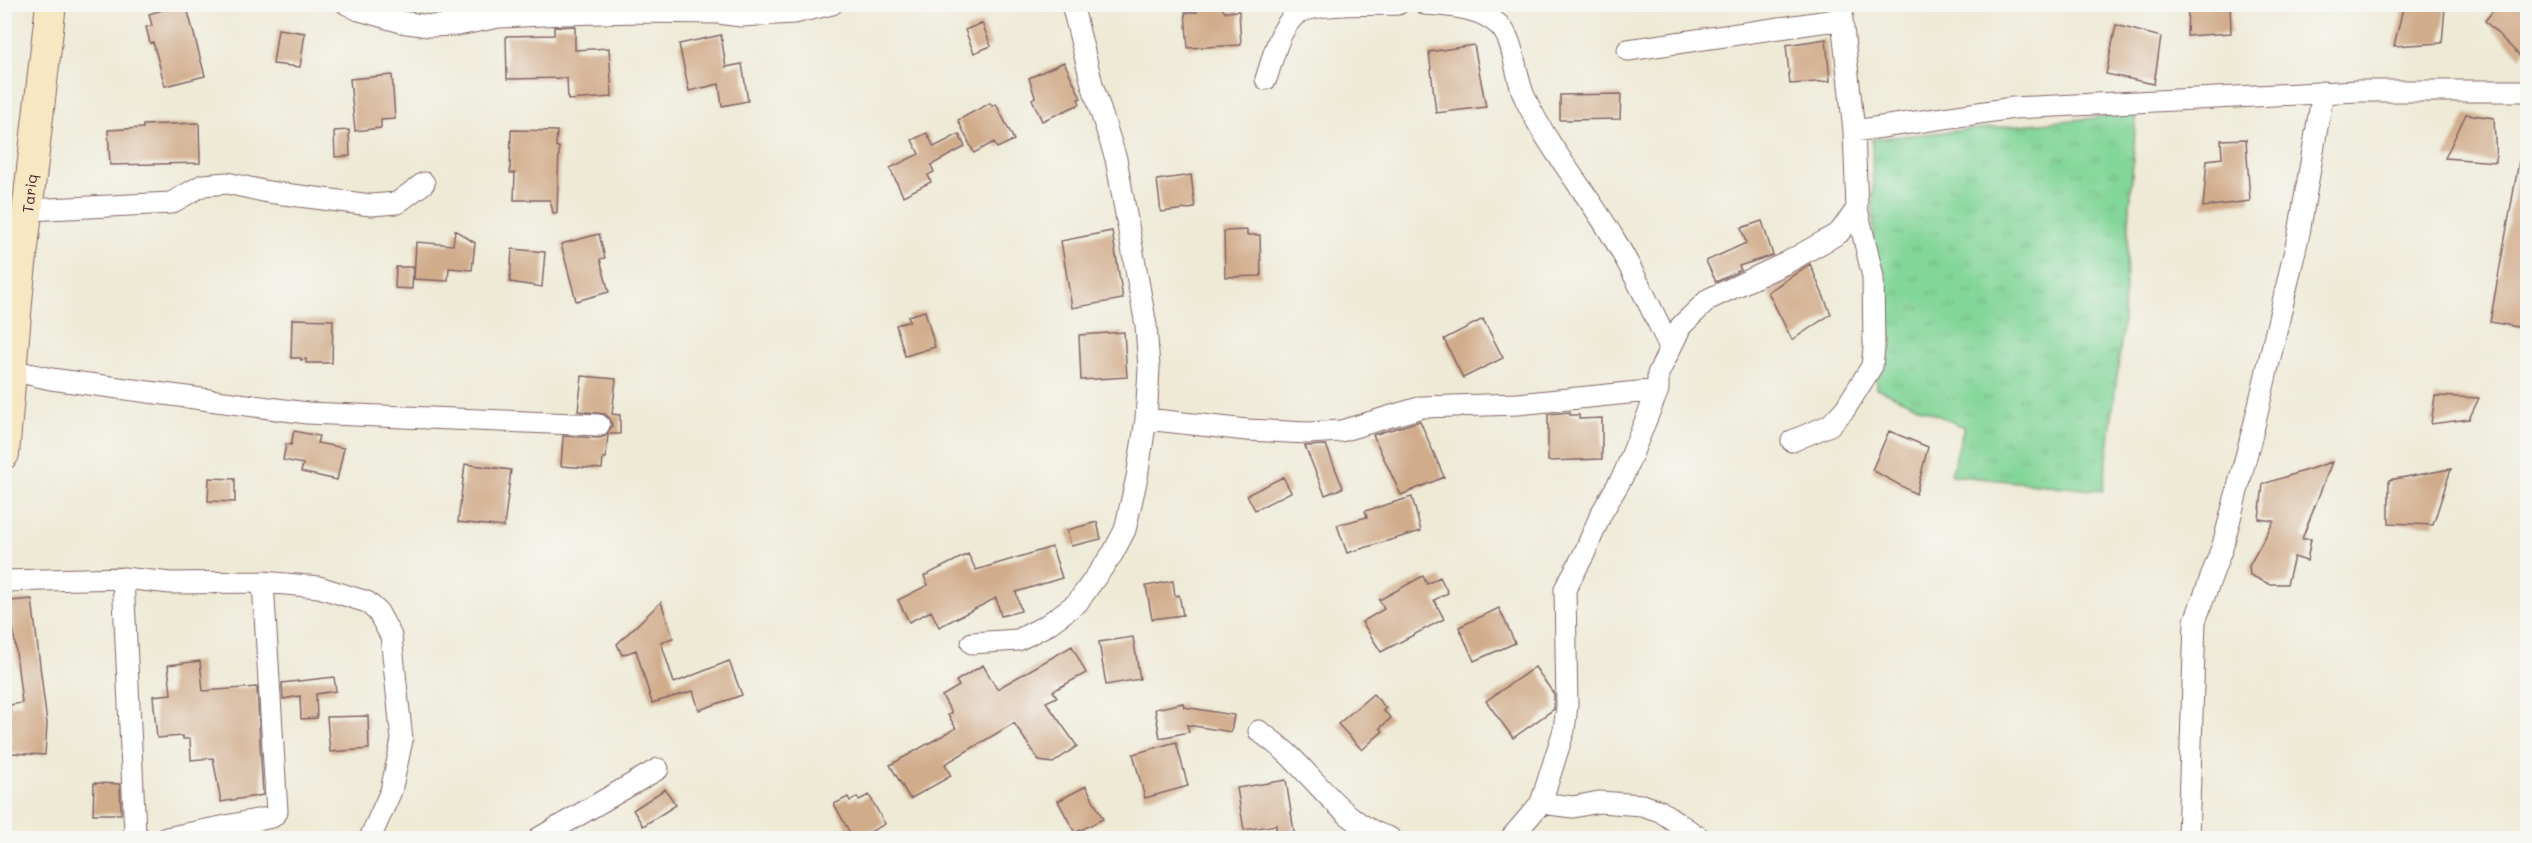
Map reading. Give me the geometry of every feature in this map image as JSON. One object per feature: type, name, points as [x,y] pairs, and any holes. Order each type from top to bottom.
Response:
[{"type":"main road","name":"Tariq","points":[[6,440],[11,370],[11,290],[28,210],[51,4]]},
{"type":"street","points":[[347,4],[358,10],[401,22],[429,26],[458,25],[499,17],[638,12],[718,13],[741,16],[794,13],[832,4]]},
{"type":"street","points":[[972,643],[1018,640],[1047,625],[1077,603],[1113,553],[1125,530],[1137,477],[1146,419],[1149,368],[1146,325],[1116,159],[1092,84],[1072,4]]},
{"type":"street","points":[[1266,78],[1279,40],[1295,15],[1322,5],[1398,4]]},
{"type":"street","points":[[1425,4],[1458,6],[1485,15],[1501,26],[1511,51],[1523,94],[1539,127],[1614,238],[1670,347]]},
{"type":"street","points":[[1628,50],[1842,12],[1854,131],[1857,209],[1873,277],[1872,366],[1845,409],[1830,425],[1792,441]]},
{"type":"street","points":[[1854,131],[2013,108],[2323,92],[2528,91]]},
{"type":"street","points":[[2188,838],[2196,621],[2223,545],[2256,422],[2299,233],[2323,92]]},
{"type":"street","points":[[28,210],[171,204],[203,185],[227,183],[268,192],[371,205],[397,203],[424,183]]},
{"type":"street","points":[[1511,838],[1541,803],[1555,764],[1567,706],[1565,589],[1584,554],[1601,514],[1624,474],[1658,390],[1658,374],[1681,326],[1709,299],[1813,249],[1839,233],[1857,209]]},
{"type":"street","points":[[11,370],[51,379],[307,413],[599,425]]},
{"type":"street","points":[[1146,419],[1248,430],[1341,432],[1422,408],[1518,404],[1658,390]]},
{"type":"street","points":[[4,581],[123,578],[171,583],[262,582],[319,587],[368,602],[378,612],[391,636],[402,740],[391,791],[370,838]]},
{"type":"street","points":[[123,578],[135,833],[140,838]]},
{"type":"street","points":[[166,838],[272,817],[277,812],[262,582]]},
{"type":"street","points":[[1259,731],[1292,758],[1335,804],[1374,834],[1390,838]]},
{"type":"street","points":[[539,838],[658,770]]},
{"type":"street","points":[[1541,803],[1573,807],[1599,802],[1642,805],[1660,811],[1700,838]]},
{"type":"green space","points":[[2136,114],[2122,334],[2103,491],[1951,475],[1964,427],[1876,388],[1872,139]]},
{"type":"building","points":[[186,4],[205,76],[165,86],[153,42],[150,43],[146,27],[152,26],[149,14]]},
{"type":"building","points":[[1212,4],[1217,4],[1225,12],[1239,11],[1241,45],[1188,48],[1185,13],[1197,12],[1197,9],[1208,8]]},
{"type":"building","points":[[2188,4],[2230,4],[2231,33],[2187,36]]},
{"type":"building","points":[[2404,4],[2445,8],[2442,43],[2394,46]]},
{"type":"building","points":[[2498,4],[2528,4],[2528,41],[2521,57],[2485,21]]},
{"type":"building","points":[[982,23],[991,46],[974,53],[965,30]]},
{"type":"building","points":[[2116,25],[2161,37],[2154,84],[2106,74]]},
{"type":"building","points":[[575,26],[575,50],[609,48],[612,97],[568,100],[567,78],[507,79],[506,36],[554,35],[554,27]]},
{"type":"building","points":[[278,29],[305,33],[300,67],[273,64]]},
{"type":"building","points":[[721,35],[726,67],[742,64],[748,101],[722,106],[719,84],[689,91],[679,44]]},
{"type":"building","points":[[1826,39],[1830,81],[1790,84],[1786,45]]},
{"type":"building","points":[[1474,45],[1486,107],[1436,113],[1429,52]]},
{"type":"building","points":[[1064,62],[1081,98],[1078,99],[1080,104],[1042,121],[1032,99],[1035,97],[1029,78]]},
{"type":"building","points":[[392,75],[395,119],[381,120],[381,128],[355,131],[350,79]]},
{"type":"building","points":[[1621,94],[1620,119],[1560,120],[1560,95]]},
{"type":"building","points":[[990,103],[992,106],[996,104],[1014,140],[997,148],[994,142],[974,153],[958,120]]},
{"type":"building","points":[[2466,114],[2494,118],[2496,162],[2445,158]]},
{"type":"building","points":[[199,123],[200,163],[110,165],[108,130],[143,128],[143,125]]},
{"type":"building","points":[[349,130],[350,156],[335,157],[334,131]]},
{"type":"building","points":[[511,130],[557,131],[556,147],[559,147],[557,213],[553,213],[550,200],[514,200],[515,173],[510,173]]},
{"type":"building","points":[[927,133],[934,147],[959,134],[965,147],[931,165],[934,172],[928,175],[931,182],[903,196],[890,168],[919,154],[912,140]]},
{"type":"building","points":[[2246,139],[2250,201],[2203,207],[2207,160],[2222,158],[2221,140]]},
{"type":"building","points":[[2519,161],[2528,162],[2528,329],[2490,322]]},
{"type":"building","points":[[1191,175],[1195,208],[1161,212],[1157,180]]},
{"type":"building","points":[[1762,221],[1773,255],[1739,266],[1741,270],[1716,282],[1706,261],[1746,243],[1741,228]]},
{"type":"building","points":[[455,230],[475,243],[472,270],[449,268],[448,281],[414,279],[416,242],[453,245]]},
{"type":"building","points":[[1247,230],[1247,235],[1260,235],[1261,276],[1225,277],[1224,231]]},
{"type":"building","points":[[1112,231],[1123,299],[1072,308],[1061,241]]},
{"type":"building","points":[[599,234],[605,258],[600,259],[609,292],[576,301],[561,244]]},
{"type":"building","points":[[512,249],[545,252],[542,287],[510,282]]},
{"type":"building","points":[[1810,264],[1831,314],[1792,340],[1768,292]]},
{"type":"building","points":[[396,267],[413,267],[412,289],[395,288]]},
{"type":"building","points":[[925,311],[935,347],[905,356],[896,325],[910,321],[908,316]]},
{"type":"building","points":[[292,319],[333,320],[332,363],[306,363],[306,359],[291,358]]},
{"type":"building","points":[[1483,319],[1503,358],[1463,378],[1444,339]]},
{"type":"building","points":[[1124,332],[1127,377],[1081,380],[1079,335]]},
{"type":"building","points":[[582,376],[616,379],[612,414],[620,415],[620,434],[608,434],[606,458],[603,458],[602,469],[561,466],[563,436],[599,438],[605,436],[612,426],[605,414],[578,411]]},
{"type":"building","points":[[2435,396],[2479,398],[2469,419],[2431,424]]},
{"type":"building","points":[[1570,412],[1570,415],[1579,415],[1579,419],[1602,418],[1602,459],[1548,461],[1548,414]]},
{"type":"building","points":[[1420,421],[1444,477],[1401,495],[1373,435]]},
{"type":"building","points":[[294,431],[319,436],[317,443],[344,448],[337,480],[301,472],[303,464],[283,460],[286,444],[291,445]]},
{"type":"building","points":[[1889,431],[1928,447],[1916,494],[1872,470]]},
{"type":"building","points":[[1326,445],[1343,488],[1325,495],[1305,446]]},
{"type":"building","points":[[2332,462],[2302,539],[2311,539],[2307,561],[2294,557],[2287,584],[2269,584],[2250,575],[2249,566],[2274,521],[2259,519],[2263,484]]},
{"type":"building","points":[[465,464],[511,470],[504,527],[458,522]]},
{"type":"building","points":[[2451,469],[2433,525],[2389,523],[2389,480]]},
{"type":"building","points":[[1283,477],[1291,492],[1255,510],[1247,495]]},
{"type":"building","points":[[209,478],[235,479],[235,502],[208,501]]},
{"type":"building","points":[[1412,497],[1421,531],[1347,553],[1337,525],[1367,517],[1365,511]]},
{"type":"building","points":[[1097,522],[1101,539],[1071,546],[1067,530]]},
{"type":"building","points":[[1052,547],[1062,578],[1016,592],[1021,611],[1001,616],[996,598],[939,627],[931,611],[909,622],[898,600],[928,585],[924,576],[968,554],[976,570]]},
{"type":"building","points":[[1423,576],[1427,584],[1440,577],[1448,593],[1434,600],[1444,619],[1381,652],[1362,622],[1384,609],[1379,600]]},
{"type":"building","points":[[1173,581],[1175,596],[1179,595],[1183,615],[1152,619],[1146,586]]},
{"type":"building","points":[[32,599],[47,724],[45,755],[11,753],[10,705],[22,703],[10,601]]},
{"type":"building","points":[[661,602],[673,638],[661,642],[674,683],[729,661],[742,695],[699,710],[693,691],[652,703],[636,650],[622,655],[617,644]]},
{"type":"building","points":[[1499,608],[1515,643],[1474,661],[1459,627]]},
{"type":"building","points":[[1133,637],[1140,679],[1106,685],[1099,642]]},
{"type":"building","points":[[1072,646],[1086,673],[1053,691],[1057,697],[1046,702],[1077,746],[1053,763],[1039,761],[1014,723],[945,764],[951,776],[910,799],[890,765],[956,728],[948,715],[952,713],[942,696],[959,686],[956,681],[983,665],[997,689]]},
{"type":"building","points":[[200,661],[203,691],[257,687],[263,795],[221,802],[213,758],[191,760],[190,739],[183,739],[183,736],[157,738],[153,696],[171,694],[168,665]]},
{"type":"building","points":[[1535,667],[1554,694],[1554,709],[1513,738],[1486,701]]},
{"type":"building","points":[[334,677],[336,691],[316,694],[317,718],[301,719],[300,696],[283,699],[282,683]]},
{"type":"building","points":[[1373,694],[1386,708],[1383,710],[1391,718],[1380,728],[1383,731],[1362,750],[1338,724]]},
{"type":"building","points":[[1183,703],[1184,707],[1234,715],[1231,732],[1187,725],[1189,732],[1160,738],[1155,709]]},
{"type":"building","points":[[368,716],[369,749],[330,752],[327,717]]},
{"type":"building","points":[[1176,742],[1188,786],[1145,798],[1133,754]]},
{"type":"building","points":[[1286,780],[1295,838],[1277,838],[1276,825],[1244,830],[1237,788]]},
{"type":"building","points":[[94,783],[120,784],[121,814],[93,814]]},
{"type":"building","points":[[1086,786],[1103,819],[1075,833],[1058,801]]},
{"type":"building","points":[[665,789],[676,805],[643,826],[633,810]]},
{"type":"building","points":[[869,795],[885,824],[859,838],[853,838],[834,804],[848,797],[850,801]]}]
